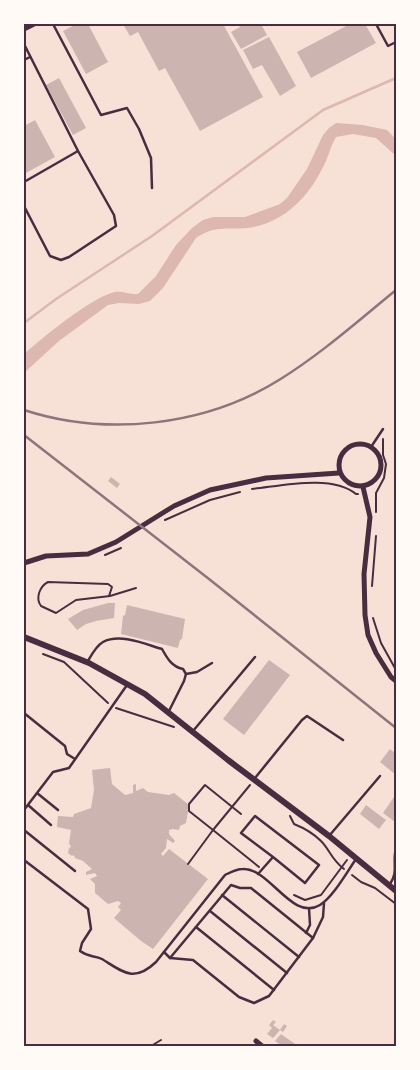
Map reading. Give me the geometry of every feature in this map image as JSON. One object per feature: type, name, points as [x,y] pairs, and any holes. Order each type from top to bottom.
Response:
[{"type":"street","points":[[24,29],[34,24]]},
{"type":"street","points":[[358,444],[371,447],[377,452],[381,461],[381,469],[376,480],[363,487],[349,484],[339,473],[339,458],[351,446],[358,444]]},
{"type":"street","points":[[24,563],[46,556],[88,554],[116,542],[174,506],[210,490],[266,478],[339,473]]},
{"type":"street","points":[[363,487],[370,517],[364,574],[367,629],[376,653],[396,681]]},
{"type":"street","points":[[24,637],[87,662],[145,694],[329,836],[396,891]]},
{"type":"street","points":[[256,1042],[262,1046]]},
{"type":"lane","points":[[53,24],[101,115],[126,108],[131,115],[151,158],[152,188]]},
{"type":"lane","points":[[376,24],[388,46],[396,42]]},
{"type":"lane","points":[[24,44],[78,151],[114,215],[116,226],[69,257],[61,260],[50,256],[24,206]]},
{"type":"lane","points":[[24,60],[30,57]]},
{"type":"lane","points":[[24,182],[78,151]]},
{"type":"lane","points":[[371,447],[383,429]]},
{"type":"lane","points":[[87,662],[99,646],[112,639],[122,639],[162,649],[168,660],[176,668],[183,669],[186,674],[168,712]]},
{"type":"lane","points":[[192,731],[255,656]]},
{"type":"lane","points":[[186,674],[197,672],[212,663]]},
{"type":"lane","points":[[24,810],[52,772],[69,768],[128,684]]},
{"type":"lane","points":[[24,713],[65,746],[67,754],[75,759]]},
{"type":"lane","points":[[254,780],[307,716],[343,740]]},
{"type":"lane","points":[[329,836],[380,776]]},
{"type":"lane","points":[[37,793],[58,810]]},
{"type":"lane","points":[[28,805],[51,826]]},
{"type":"lane","points":[[255,816],[319,865],[305,883],[273,857],[241,833],[255,816]]},
{"type":"lane","points":[[24,830],[75,871]]},
{"type":"lane","points":[[389,885],[396,876],[394,857],[396,848]]},
{"type":"lane","points":[[258,874],[273,857]]},
{"type":"lane","points":[[24,860],[88,909],[91,929],[82,943],[80,951],[88,957],[100,958],[122,972],[139,974],[146,971],[164,952],[225,875],[244,869],[258,874],[290,901],[298,906],[310,908],[319,906],[324,902],[356,859]]},
{"type":"lane","points":[[170,958],[232,885],[240,888],[251,888],[313,938]]},
{"type":"lane","points":[[222,895],[299,957]]},
{"type":"lane","points":[[164,952],[170,958],[193,960],[239,997],[254,1003],[269,996],[313,938],[323,916],[324,902]]},
{"type":"lane","points":[[306,933],[310,925],[310,908]]},
{"type":"lane","points":[[210,911],[287,973]]},
{"type":"lane","points":[[196,927],[274,990]]},
{"type":"path","points":[[376,516],[376,493],[384,478],[386,464],[383,455],[383,429]]},
{"type":"path","points":[[251,489],[323,482],[337,484],[356,494]]},
{"type":"path","points":[[185,511],[210,500],[245,490]]},
{"type":"path","points":[[372,590],[376,536]]},
{"type":"path","points":[[109,596],[112,587],[108,584],[83,585],[48,582],[42,587],[38,599],[41,606],[56,613],[76,600],[109,596],[136,588]]},
{"type":"path","points":[[372,616],[381,643],[396,670]]},
{"type":"path","points":[[242,814],[232,806],[205,785],[189,804],[189,810],[213,830],[232,806],[254,780]]},
{"type":"path","points":[[289,815],[294,824],[306,829],[322,842],[332,859],[361,882],[375,888],[396,904]]},
{"type":"path","points":[[151,1046],[160,1040]]},
{"type":"shaded area","points":[[336,123],[363,125],[387,130],[396,139],[396,156],[376,138],[353,134],[336,137],[316,180],[301,200],[292,208],[260,226],[209,231],[196,238],[163,288],[150,301],[139,304],[119,303],[108,305],[59,341],[24,373],[24,354],[32,347],[68,318],[106,295],[115,292],[138,294],[156,276],[176,245],[192,228],[203,220],[213,217],[245,217],[280,204],[287,198],[307,169],[323,135]]},
{"type":"building","points":[[77,24],[88,24],[108,62],[86,74],[63,31]]},
{"type":"building","points":[[123,24],[223,24],[263,97],[200,131],[165,68],[159,71],[138,32],[130,36]]},
{"type":"building","points":[[238,24],[261,24],[267,35],[241,49],[231,32],[240,27]]},
{"type":"building","points":[[350,24],[365,24],[376,43],[311,78],[297,52]]},
{"type":"building","points":[[269,37],[296,86],[280,96],[262,65],[253,69],[243,50]]},
{"type":"building","points":[[59,78],[86,128],[73,135],[46,85]]},
{"type":"building","points":[[35,120],[55,157],[24,174],[24,126]]},
{"type":"building","points":[[111,477],[120,484],[117,488],[108,481]]},
{"type":"building","points":[[115,603],[114,618],[86,624],[77,630],[68,619],[83,610]]},
{"type":"building","points":[[127,605],[185,619],[182,639],[178,648],[121,634],[123,616],[125,615]]},
{"type":"building","points":[[269,660],[290,675],[244,735],[223,719]]},
{"type":"building","points":[[390,749],[396,754],[396,775],[380,762]]},
{"type":"building","points":[[110,768],[112,784],[125,795],[133,793],[133,785],[136,784],[136,791],[143,788],[148,792],[169,795],[174,793],[189,805],[186,823],[180,826],[179,830],[169,830],[169,834],[175,841],[173,843],[167,839],[166,848],[161,854],[163,856],[169,849],[208,879],[153,949],[114,918],[121,910],[118,907],[121,903],[118,901],[108,904],[95,893],[95,884],[90,879],[97,876],[95,873],[86,875],[86,872],[92,869],[83,861],[75,858],[74,855],[72,856],[68,853],[71,847],[69,843],[71,830],[57,827],[58,816],[73,817],[74,814],[91,808],[94,790],[92,770]]},
{"type":"building","points":[[396,794],[396,819],[395,822],[383,813]]},
{"type":"building","points":[[366,805],[386,820],[379,829],[360,814]]},
{"type":"building","points":[[273,1020],[276,1022],[273,1025],[280,1030],[273,1038],[267,1034],[272,1028],[269,1025]]},
{"type":"building","points":[[284,1024],[287,1026],[283,1032],[280,1030]]},
{"type":"building","points":[[281,1034],[298,1046],[282,1046],[275,1041]]},
{"type":"waterway","points":[[24,323],[56,299],[152,236],[323,110],[396,78]]},
{"type":"railway","points":[[24,410],[88,423],[122,425],[188,417],[220,408],[250,396],[295,370],[396,290]]},
{"type":"railway","points":[[24,435],[396,728]]}]
